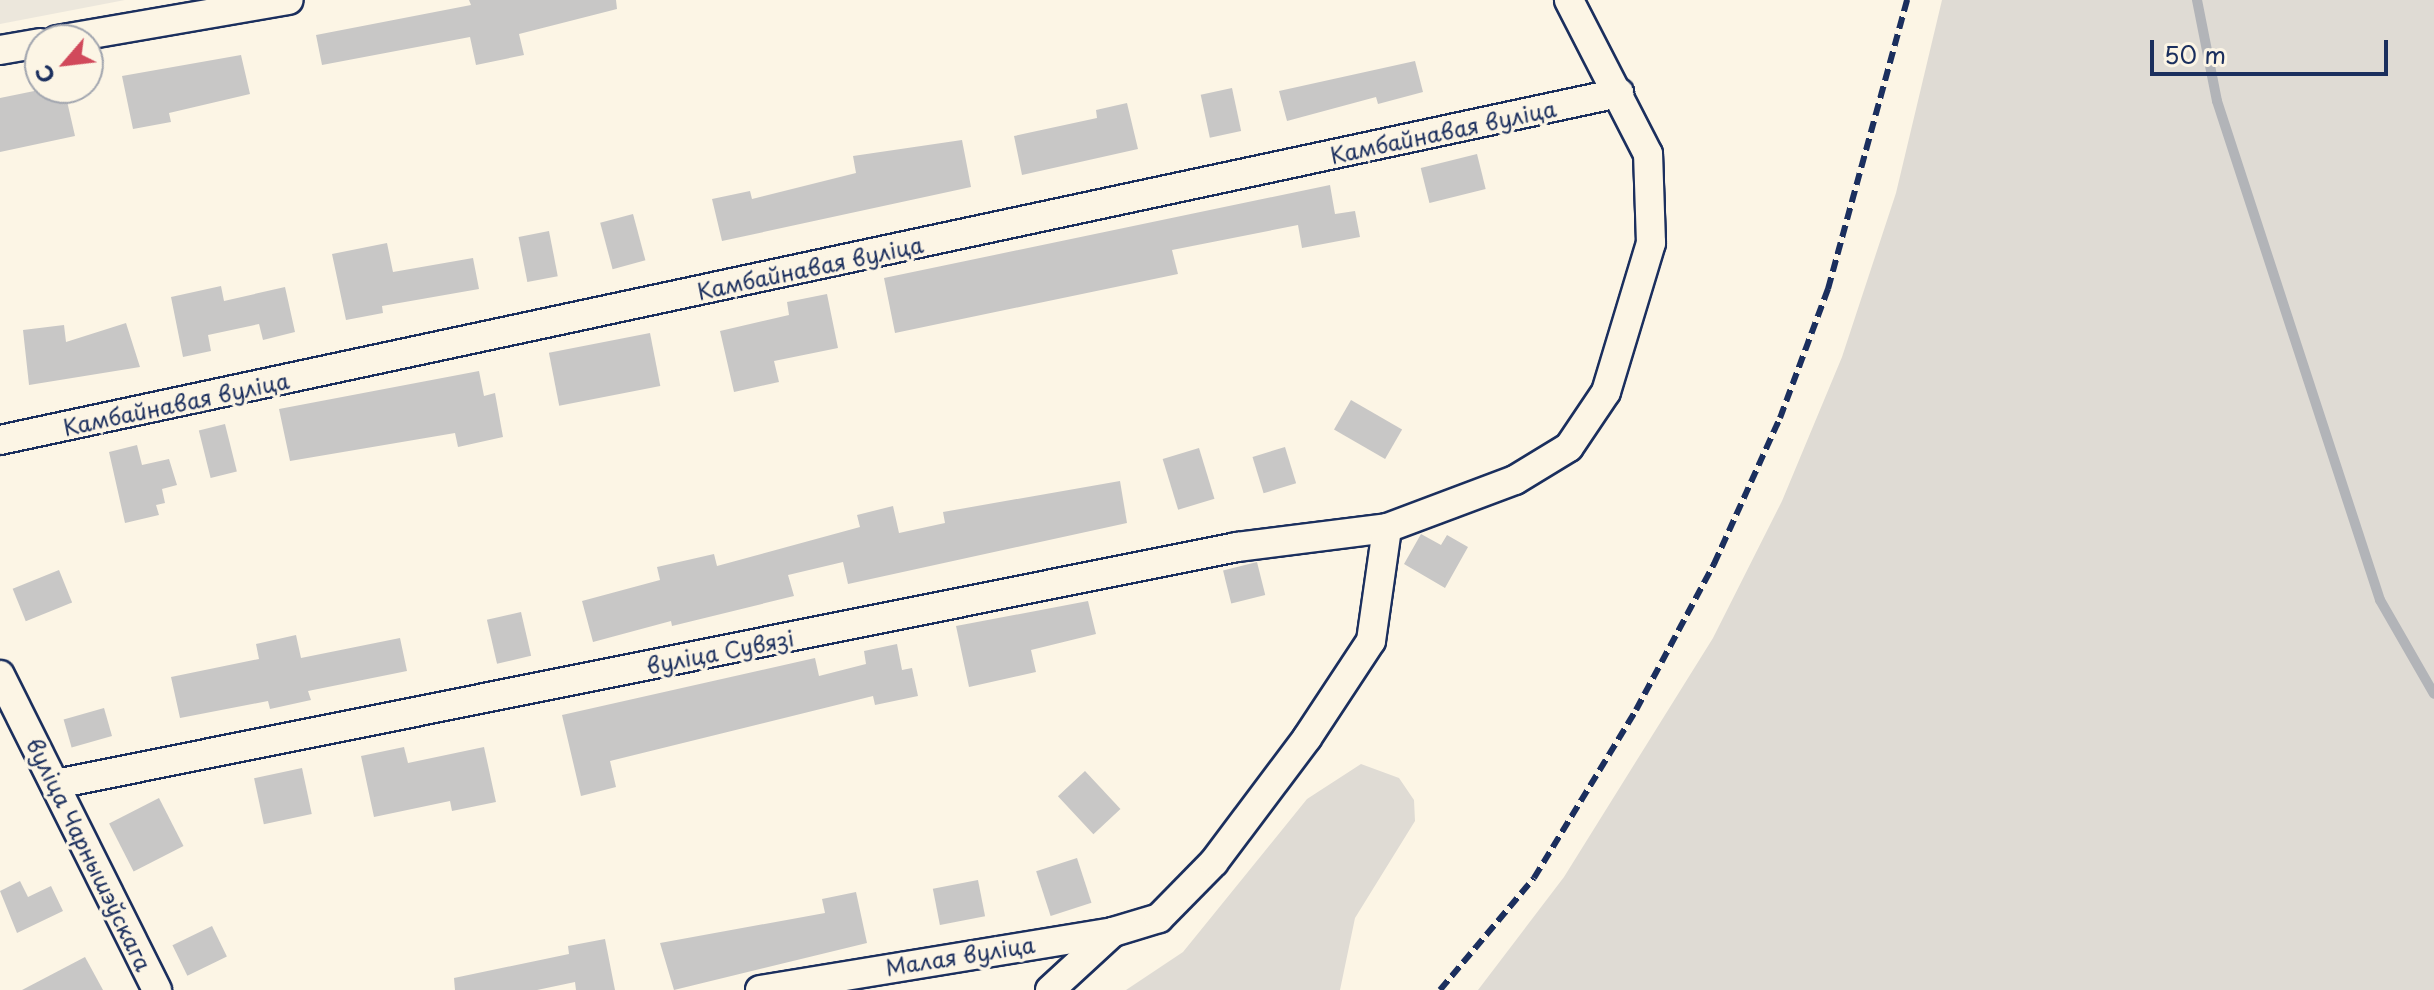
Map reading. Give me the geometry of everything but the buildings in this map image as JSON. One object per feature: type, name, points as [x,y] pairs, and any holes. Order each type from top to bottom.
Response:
[{"type":"street","points":[[104,32],[289,0]]},
{"type":"street","name":"вуліца Сувязі","points":[[56,784],[1237,547],[1387,528],[1515,480],[1569,447],[1606,392],[1651,243],[1648,154],[1569,0]]},
{"type":"street","points":[[0,50],[24,46]]},
{"type":"street","name":"Камбайнавая вуліца","points":[[0,440],[1619,93]]},
{"type":"street","name":"Малая вуліца","points":[[760,990],[1113,932],[1159,918],[1214,862],[1307,738],[1371,641],[1387,528]]},
{"type":"street","name":"вуліца Чарнышэўскага","points":[[0,675],[157,990]]},
{"type":"street","points":[[1050,990],[1113,932]]},
{"type":"shaded area","points":[[0,0],[125,0],[0,24]]},
{"type":"shaded area","points":[[1942,0],[2434,0],[2434,990],[1478,990],[1564,877],[1713,638],[1782,501],[1842,357],[1896,193]]},
{"type":"shaded area","points":[[1361,764],[1399,778],[1414,800],[1415,821],[1355,918],[1340,990],[1126,990],[1183,952],[1307,799]]},
{"type":"waterway","points":[[2197,0],[2217,101],[2380,600],[2434,694]]},
{"type":"railway","points":[[1440,990],[1534,878],[1636,710],[1714,564],[1780,418],[1828,289],[1907,0]]}]
